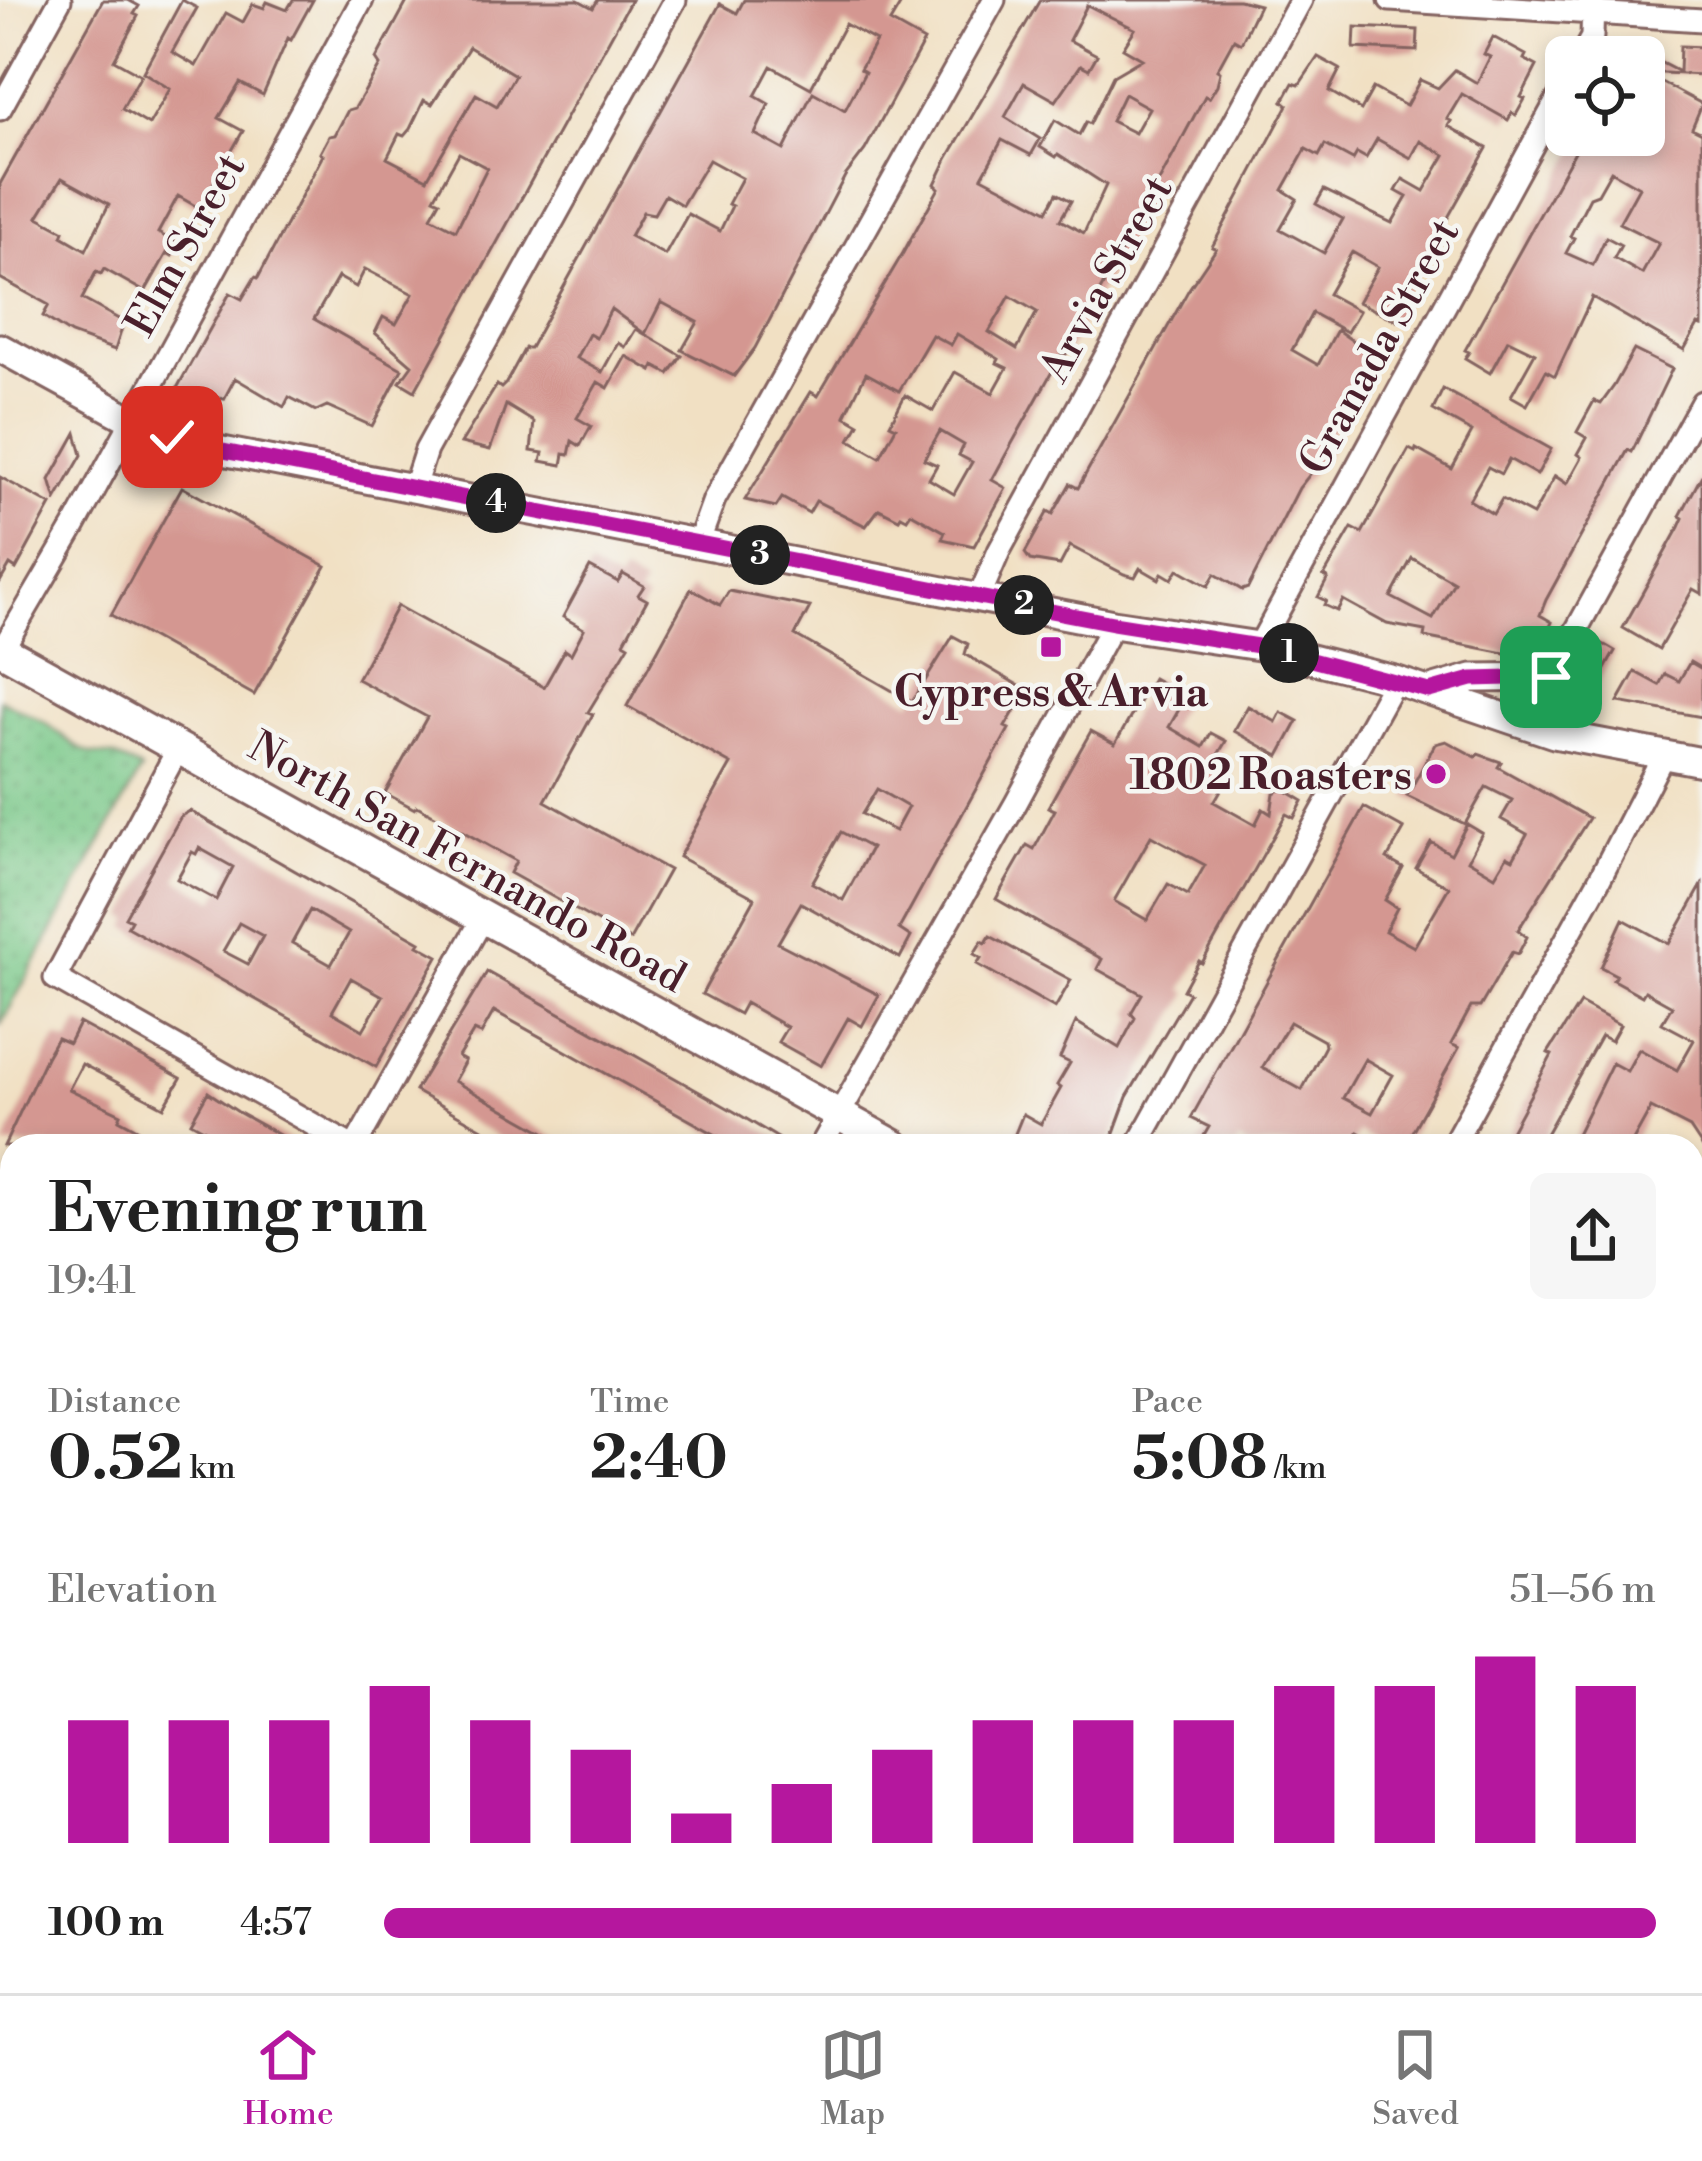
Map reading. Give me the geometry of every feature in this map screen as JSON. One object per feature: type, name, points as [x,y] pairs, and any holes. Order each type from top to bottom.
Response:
[{"type":"main road","name":"North San Fernando Road","points":[[1,650],[874,1134]]},
{"type":"street","points":[[0,109],[60,0]]},
{"type":"street","name":"Elm Street","points":[[1,650],[362,0]]},
{"type":"street","points":[[414,487],[426,450],[675,0]]},
{"type":"street","points":[[698,544],[714,500],[994,0]]},
{"type":"street","name":"Arvia Street","points":[[980,595],[999,550],[1301,0]]},
{"type":"street","points":[[1390,0],[1594,6],[1702,20]]},
{"type":"street","points":[[1592,36],[1594,6]]},
{"type":"street","name":"Granada Street","points":[[1258,646],[1545,122]]},
{"type":"street","points":[[0,348],[132,420],[218,450],[1113,623],[1258,646],[1395,680],[1554,734],[1702,763]]},
{"type":"street","points":[[1526,724],[1702,402]]},
{"type":"street","points":[[827,1134],[1113,623]]},
{"type":"street","points":[[1429,691],[1472,679],[1551,677]]},
{"type":"street","points":[[1144,1134],[1395,680]]},
{"type":"street","points":[[178,749],[55,978],[332,1134]]},
{"type":"street","points":[[1459,1134],[1598,884],[1663,756]]},
{"type":"street","points":[[360,1134],[483,918]]},
{"type":"green space","points":[[0,699],[44,722],[77,747],[114,756],[141,770],[0,1026]]},
{"type":"building","points":[[103,0],[128,0],[139,6],[114,60],[141,75],[122,109],[149,125],[170,89],[143,72],[182,0],[197,8],[172,52],[196,66],[226,13],[243,22],[253,4],[264,8],[267,2],[287,10],[293,0],[313,0],[291,40],[288,38],[263,95],[240,83],[219,118],[243,131],[199,208],[178,196],[158,233],[179,244],[172,256],[167,253],[145,292],[104,269],[101,274],[96,272],[82,299],[124,322],[115,350],[71,334],[43,316],[49,305],[0,278],[0,184]],"holes":[[[62,178],[109,204],[86,250],[38,217]]]},
{"type":"building","points":[[408,0],[578,0],[593,8],[598,0],[631,0],[415,391],[400,382],[412,365],[375,333],[383,317],[396,324],[413,294],[365,269],[356,287],[338,277],[314,319],[402,369],[372,426],[327,406],[316,411],[289,397],[284,407],[235,378],[224,399],[176,390],[230,293],[242,299],[258,278],[329,136],[335,135],[348,110],[355,108],[380,65],[376,59]],"holes":[[[469,47],[515,75],[497,106],[476,94],[427,179],[387,158],[399,134],[404,136],[410,129],[424,100],[432,104]],[[459,153],[487,168],[456,230],[431,217],[440,201],[434,198]]]},
{"type":"building","points":[[744,0],[903,0],[890,22],[924,41],[865,150],[845,176],[755,348],[734,376],[682,350],[698,322],[661,302],[645,334],[611,309],[596,338],[589,334],[576,358],[602,372],[618,343],[625,347],[636,329],[682,356],[669,374],[654,366],[652,371],[626,356],[608,388],[598,382],[577,418],[591,426],[580,446],[572,441],[562,465],[541,461],[543,453],[531,451],[534,422],[506,405],[490,450],[461,443],[497,385],[501,388],[506,383],[525,348],[530,348],[720,4],[737,13]],"holes":[[[845,24],[876,41],[845,110],[813,92],[784,150],[755,134],[769,104],[755,96],[771,66],[811,88]],[[709,160],[742,178],[720,231],[688,214],[665,255],[630,236],[643,212],[654,214],[665,195],[682,205]]]},
{"type":"building","points":[[1040,0],[1239,0],[1259,5],[1241,43],[1234,39],[1217,70],[1217,85],[1209,98],[1205,96],[992,480],[1006,488],[974,546],[942,539],[945,532],[911,513],[899,519],[879,509],[866,526],[816,501],[809,513],[782,498],[776,507],[745,500],[811,392],[818,396],[903,253],[939,188],[935,184]],"holes":[[[1087,5],[1135,29],[1123,48],[1142,59],[1113,76],[1090,124],[1086,122],[1079,135],[1055,120],[1040,147],[1106,185],[1084,233],[1060,220],[1071,201],[1057,193],[1047,211],[982,177],[1002,140],[1031,155],[1040,139],[1005,117],[1024,83],[1056,101],[1081,65],[1089,69],[1097,55],[1069,40]],[[1124,94],[1149,108],[1135,133],[1111,121]],[[1010,296],[1037,312],[1017,349],[989,332]],[[957,334],[999,359],[997,363],[1007,368],[993,393],[955,372],[933,411],[905,395],[890,424],[896,427],[880,457],[850,440],[859,424],[845,416],[866,373],[899,391],[932,335],[951,345]],[[940,431],[964,445],[959,455],[972,462],[954,494],[929,479],[937,465],[924,459]]]},
{"type":"building","points":[[1355,27],[1418,30],[1417,51],[1354,48]]},
{"type":"building","points":[[1493,37],[1537,66],[1521,97],[1525,99],[1508,120],[1462,94],[1447,119],[1451,121],[1448,126],[1487,148],[1405,294],[1396,320],[1358,302],[1378,267],[1352,252],[1328,294],[1359,311],[1347,332],[1312,313],[1292,350],[1318,365],[1337,330],[1373,355],[1363,382],[1328,438],[1334,441],[1299,488],[1248,588],[1242,590],[1215,574],[1208,586],[1178,569],[1172,579],[1162,573],[1159,579],[1140,568],[1135,577],[1070,546],[1060,565],[1030,560],[1025,553],[1048,511],[1053,514],[1070,484],[1078,488],[1216,249],[1212,247],[1288,105],[1283,101],[1293,83],[1299,85],[1318,57],[1340,69],[1329,91],[1361,110],[1373,88],[1406,106],[1420,80],[1438,88],[1455,70],[1477,83],[1490,57],[1484,54]],"holes":[[[1377,139],[1411,158],[1420,141],[1445,155],[1424,191],[1403,179],[1396,191],[1407,197],[1392,223],[1324,190],[1316,204],[1343,219],[1324,253],[1280,229],[1297,199],[1283,190],[1306,149],[1319,156],[1325,145],[1353,160],[1357,153],[1366,158]]]},
{"type":"building","points":[[1680,46],[1702,47],[1702,75],[1665,73],[1665,65],[1679,72]]},
{"type":"building","points":[[1665,84],[1702,104],[1692,128],[1702,133],[1702,326],[1698,325],[1684,350],[1592,297],[1555,376],[1546,371],[1527,405],[1511,396],[1535,353],[1508,340],[1490,373],[1465,358],[1469,352],[1465,350],[1572,156],[1665,156]],"holes":[[[1611,171],[1639,187],[1619,223],[1659,243],[1642,274],[1614,258],[1621,245],[1606,237],[1593,265],[1566,253],[1590,197],[1598,194]]]},
{"type":"building","points":[[1634,350],[1672,369],[1632,452],[1628,450],[1546,600],[1540,615],[1552,622],[1538,654],[1530,658],[1424,637],[1425,631],[1387,624],[1343,600],[1337,611],[1318,597],[1328,578],[1324,576],[1352,528],[1362,533],[1409,449],[1452,469],[1472,432],[1433,410],[1443,389],[1551,449],[1537,475],[1509,459],[1501,474],[1488,467],[1469,500],[1493,514],[1502,499],[1533,515],[1555,476],[1567,484],[1587,438],[1577,432],[1594,401],[1601,404]],"holes":[[[1412,558],[1454,582],[1433,619],[1391,597]]]},
{"type":"building","points":[[76,433],[82,455],[56,500],[50,480]]},
{"type":"building","points":[[1702,475],[1702,594],[1693,589],[1659,649],[1623,628]]},
{"type":"building","points":[[0,477],[51,505],[16,569],[10,565],[0,582]]},
{"type":"building","points":[[182,487],[326,566],[254,695],[111,615]]},
{"type":"building","points":[[590,567],[618,582],[623,574],[644,586],[638,595],[647,600],[624,642],[629,645],[588,712],[593,714],[545,801],[669,870],[630,940],[510,873],[516,861],[385,793],[427,717],[357,679],[397,606],[544,687],[565,650],[571,654],[584,629],[563,617]]},
{"type":"building","points":[[691,589],[720,605],[729,591],[810,607],[795,635],[912,702],[953,636],[968,644],[965,654],[1023,688],[1005,727],[1009,729],[899,929],[911,937],[900,958],[801,903],[778,943],[879,995],[862,1026],[848,1018],[821,1066],[778,1042],[787,1027],[745,1003],[739,1014],[702,994],[755,898],[679,857],[731,764],[627,706]],"holes":[[[877,789],[908,807],[895,831],[862,814]],[[841,832],[871,848],[843,900],[812,883]]]},
{"type":"building","points":[[1598,641],[1615,651],[1589,698],[1572,688]]},
{"type":"building","points":[[1690,662],[1702,669],[1702,717],[1618,702],[1635,672],[1659,685],[1665,674],[1679,681]]},
{"type":"building","points":[[1153,678],[1186,697],[1169,727],[1203,747],[1211,733],[1226,741],[1216,758],[1232,771],[1214,802],[1255,825],[1263,809],[1271,814],[1274,793],[1283,789],[1303,801],[1294,818],[1286,814],[1202,963],[1199,961],[1183,990],[1189,993],[1127,1097],[1113,1134],[1015,1134],[1023,1114],[1041,1124],[1061,1088],[1057,1085],[1070,1063],[1060,1058],[1076,1022],[1119,1048],[1142,994],[1097,969],[1102,959],[996,899],[1027,845],[1034,849],[1055,810],[1048,807],[1091,731],[1115,744]],"holes":[[[1151,836],[1205,865],[1188,895],[1168,884],[1147,920],[1114,901]]]},
{"type":"building","points":[[1248,706],[1276,722],[1281,712],[1298,721],[1279,756],[1234,731]]},
{"type":"building","points":[[1446,741],[1476,757],[1501,762],[1498,767],[1589,818],[1518,930],[1527,937],[1518,954],[1512,952],[1480,1007],[1471,1007],[1451,1044],[1459,1048],[1411,1134],[1205,1134],[1209,1127],[1191,1118],[1364,807],[1404,829],[1387,859],[1403,868],[1385,900],[1397,908],[1385,931],[1414,947],[1449,887],[1416,868],[1431,842],[1451,854],[1467,824],[1482,833],[1468,860],[1495,876],[1507,856],[1513,859],[1527,834],[1501,819],[1512,800],[1486,787],[1465,824],[1407,796],[1435,744]],"holes":[[[1290,1022],[1324,1041],[1302,1090],[1262,1068]],[[1365,1059],[1393,1075],[1372,1113],[1343,1098]]]},
{"type":"building","points":[[190,811],[438,956],[376,1067],[127,927],[131,920],[125,917],[181,816]],"holes":[[[199,848],[233,867],[216,900],[177,879],[192,852],[196,854]],[[310,910],[349,933],[331,965],[292,943]],[[239,923],[263,936],[248,964],[223,951]],[[351,978],[383,996],[363,1030],[332,1012]]]},
{"type":"building","points":[[1702,885],[1702,1134],[1694,1134],[1651,1108],[1637,1134],[1577,1134],[1612,1063],[1627,1071],[1639,1049],[1677,1070],[1694,1040],[1662,1023],[1672,1006],[1645,991],[1642,996],[1613,980],[1616,975],[1601,967],[1623,919],[1669,944]]},
{"type":"building","points":[[990,936],[1071,980],[1055,1008],[977,964],[981,958],[974,954]]},
{"type":"building","points":[[487,972],[771,1134],[714,1134],[494,1011],[481,1034],[474,1031],[458,1057],[465,1061],[454,1081],[548,1134],[492,1134],[415,1091]]},
{"type":"building","points":[[1580,1003],[1620,1025],[1611,1041],[1601,1036],[1546,1134],[1512,1134],[1552,1055],[1548,1053]]},
{"type":"building","points":[[79,1023],[181,1078],[164,1107],[82,1064],[69,1089],[121,1114],[119,1119],[146,1134],[10,1134],[57,1038],[69,1043]]},
{"type":"building","points":[[208,1092],[277,1134],[213,1134],[191,1122]]},
{"type":"place","name":"Cypress & Arvia","points":[[1051,647]]},
{"type":"place","name":"1802 Roasters","points":[[1436,774]]},
{"type":"route","points":[[172,437],[698,544],[1258,646],[1429,691],[1472,679],[1551,677]]}]
